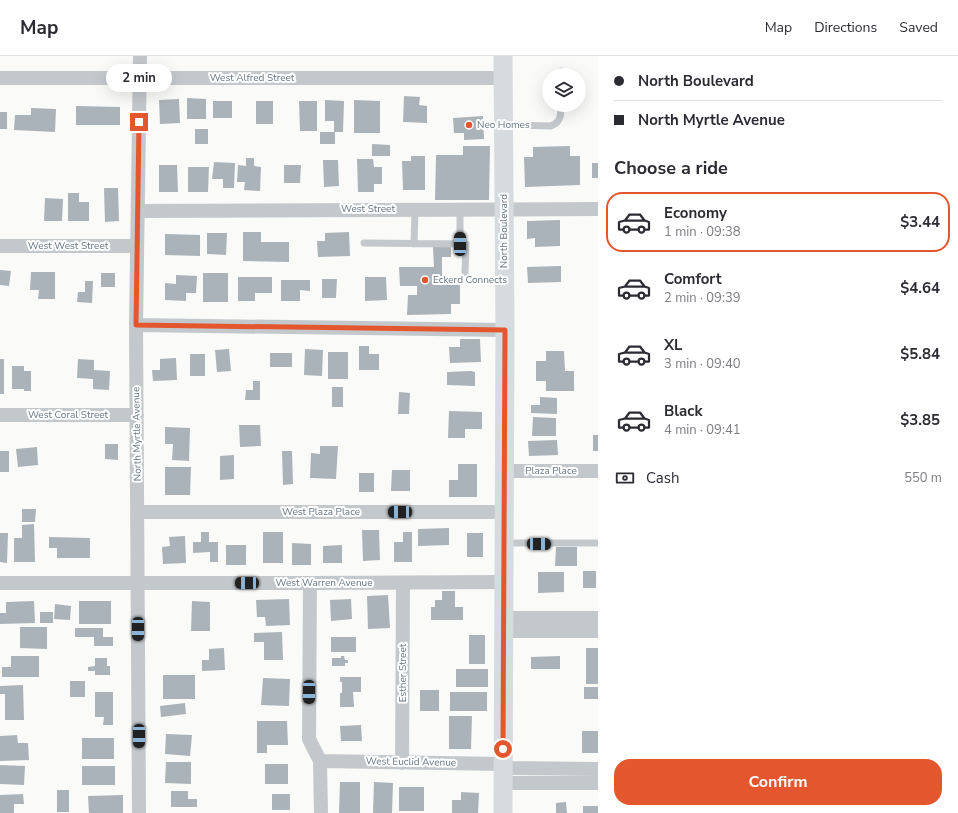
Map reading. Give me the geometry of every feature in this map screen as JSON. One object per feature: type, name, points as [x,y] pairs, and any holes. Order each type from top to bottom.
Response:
[{"type":"street","name":"North Myrtle Avenue","points":[[139,813],[136,325],[140,56]]},
{"type":"street","name":"North Boulevard","points":[[503,56],[505,330],[503,813]]},
{"type":"street","name":"West Alfred Street","points":[[0,78],[503,78]]},
{"type":"street","name":"West Street","points":[[138,211],[598,209]]},
{"type":"street","name":"West West Street","points":[[0,246],[137,246]]},
{"type":"street","points":[[136,325],[505,330]]},
{"type":"street","name":"West Coral Street","points":[[0,415],[136,415]]},
{"type":"street","name":"Plaza Place","points":[[505,471],[598,471]]},
{"type":"street","name":"West Plaza Place","points":[[138,512],[504,512]]},
{"type":"street","name":"West Warren Avenue","points":[[0,583],[310,584],[504,582]]},
{"type":"street","name":"Esther Street","points":[[402,762],[403,583]]},
{"type":"street","points":[[310,584],[309,738],[320,761],[321,813]]},
{"type":"street","points":[[504,625],[598,618]]},
{"type":"street","points":[[504,625],[598,632]]},
{"type":"street","name":"West Euclid Avenue","points":[[320,761],[402,762],[598,783]]},
{"type":"street","name":"West Euclid Avenue","points":[[503,772],[598,769]]},
{"type":"lane","points":[[504,125],[551,126],[560,120],[561,112]]},
{"type":"lane","points":[[414,244],[415,209]]},
{"type":"lane","points":[[460,209],[460,244]]},
{"type":"lane","points":[[364,243],[466,244],[465,273]]},
{"type":"lane","points":[[504,543],[598,543]]},
{"type":"building","points":[[404,96],[420,97],[419,105],[427,106],[427,123],[403,122]]},
{"type":"building","points":[[187,98],[206,99],[206,119],[187,119]]},
{"type":"building","points":[[179,99],[180,123],[160,124],[159,100]]},
{"type":"building","points":[[325,100],[344,101],[343,132],[334,132],[334,121],[325,121]]},
{"type":"building","points":[[354,100],[380,101],[380,133],[354,133]]},
{"type":"building","points":[[213,101],[232,101],[232,118],[213,118]]},
{"type":"building","points":[[256,101],[273,101],[273,124],[256,124]]},
{"type":"building","points":[[299,101],[317,101],[317,131],[300,131]]},
{"type":"building","points":[[76,106],[120,107],[120,125],[76,125]]},
{"type":"building","points":[[31,108],[56,109],[55,132],[14,130],[15,115],[31,115]]},
{"type":"building","points":[[0,112],[7,112],[7,129],[0,129]]},
{"type":"building","name":"Neo Homes","points":[[483,116],[484,139],[464,140],[464,133],[454,133],[453,118]]},
{"type":"building","points":[[195,129],[208,129],[208,144],[195,144]]},
{"type":"building","points":[[320,132],[335,132],[335,144],[320,144]]},
{"type":"building","points":[[372,144],[390,145],[390,156],[372,156]]},
{"type":"building","points":[[463,146],[490,146],[489,200],[435,200],[436,155],[463,155]]},
{"type":"building","points":[[570,146],[570,156],[580,156],[580,185],[525,187],[524,157],[533,157],[533,147]]},
{"type":"building","points":[[411,156],[425,156],[425,190],[403,190],[402,161],[411,161]]},
{"type":"building","points":[[246,158],[254,158],[254,166],[261,167],[260,191],[244,190],[245,182],[237,182],[238,165],[246,166]]},
{"type":"building","points":[[357,159],[373,159],[374,167],[382,167],[382,184],[374,184],[374,192],[358,192]]},
{"type":"building","points":[[323,160],[338,160],[339,186],[324,187]]},
{"type":"building","points":[[214,162],[235,163],[234,188],[223,188],[223,179],[212,179]]},
{"type":"building","points":[[592,163],[598,163],[598,178],[592,178]]},
{"type":"building","points":[[159,165],[177,165],[178,192],[159,192]]},
{"type":"building","points":[[284,165],[301,165],[300,183],[284,183]]},
{"type":"building","points":[[188,167],[209,167],[208,192],[188,192]]},
{"type":"building","points":[[104,188],[118,188],[119,221],[105,222]]},
{"type":"building","points":[[68,193],[79,193],[79,202],[89,202],[89,221],[68,221]]},
{"type":"building","points":[[45,198],[63,199],[62,221],[44,221]]},
{"type":"building","points":[[560,220],[560,246],[535,247],[535,238],[527,239],[527,221]]},
{"type":"building","points":[[243,232],[261,232],[261,242],[289,242],[289,262],[243,261]]},
{"type":"building","points":[[349,232],[350,256],[318,257],[317,241],[325,241],[325,233]]},
{"type":"building","points":[[207,233],[227,233],[226,255],[207,254]]},
{"type":"building","points":[[165,234],[200,235],[200,256],[165,255]]},
{"type":"building","name":"Eckerd Connects","points":[[433,247],[451,247],[451,257],[442,257],[442,276],[451,276],[451,285],[460,285],[460,304],[451,304],[451,314],[407,315],[408,295],[417,295],[417,286],[400,286],[399,267],[434,267]]},
{"type":"building","points":[[561,266],[561,282],[528,283],[527,267]]},
{"type":"building","points":[[0,270],[11,271],[9,286],[0,285]]},
{"type":"building","points":[[31,272],[55,272],[55,299],[38,299],[39,290],[30,290]]},
{"type":"building","points":[[101,273],[115,273],[115,287],[101,287]]},
{"type":"building","points":[[203,273],[228,273],[228,302],[203,302]]},
{"type":"building","points":[[176,275],[197,276],[196,293],[186,293],[186,301],[165,300],[165,283],[176,284]]},
{"type":"building","points":[[238,277],[272,277],[272,293],[255,293],[255,301],[238,301]]},
{"type":"building","points":[[365,277],[386,277],[387,300],[365,301]]},
{"type":"building","points":[[322,279],[337,279],[336,298],[322,298]]},
{"type":"building","points":[[281,280],[310,280],[310,291],[300,290],[300,301],[281,301]]},
{"type":"building","points":[[85,281],[93,281],[92,303],[77,302],[78,292],[85,292]]},
{"type":"building","points":[[460,339],[480,339],[481,362],[450,363],[449,347],[460,347]]},
{"type":"building","points":[[359,346],[369,346],[369,354],[379,354],[379,370],[359,370]]},
{"type":"building","points":[[229,349],[231,371],[217,372],[215,350]]},
{"type":"building","points":[[305,349],[323,350],[322,376],[304,375]]},
{"type":"building","points":[[546,351],[564,351],[565,371],[574,371],[574,391],[546,391],[546,381],[536,381],[536,361],[546,361]]},
{"type":"building","points":[[328,352],[348,352],[348,379],[328,379]]},
{"type":"building","points":[[270,353],[292,353],[292,367],[270,367]]},
{"type":"building","points":[[190,354],[205,354],[205,376],[190,376]]},
{"type":"building","points":[[176,358],[177,380],[153,381],[152,370],[160,370],[160,359]]},
{"type":"building","points":[[0,359],[4,359],[4,394],[0,394]]},
{"type":"building","points":[[78,359],[94,360],[94,370],[110,371],[109,390],[93,389],[93,379],[77,378]]},
{"type":"building","points":[[12,366],[24,366],[24,371],[31,371],[31,391],[24,391],[24,389],[12,389]]},
{"type":"building","points":[[447,372],[475,372],[475,386],[447,385]]},
{"type":"building","points":[[253,381],[260,381],[260,400],[245,400],[246,390],[253,390]]},
{"type":"building","points":[[332,387],[343,387],[343,407],[332,407]]},
{"type":"building","points":[[399,392],[410,393],[409,414],[398,414]]},
{"type":"building","points":[[540,397],[557,398],[557,414],[531,413],[531,405],[540,405]]},
{"type":"building","points":[[449,411],[482,412],[482,429],[465,429],[465,438],[448,438]]},
{"type":"building","points":[[533,417],[556,418],[556,436],[532,436]]},
{"type":"building","points":[[239,425],[260,425],[261,446],[240,447]]},
{"type":"building","points":[[165,427],[190,428],[189,461],[172,460],[173,444],[165,444]]},
{"type":"building","points":[[593,435],[598,435],[598,451],[593,451]]},
{"type":"building","points":[[557,440],[558,455],[529,456],[528,441]]},
{"type":"building","points":[[105,444],[118,444],[118,460],[105,459]]},
{"type":"building","points":[[320,446],[338,446],[336,479],[310,478],[311,453],[320,454]]},
{"type":"building","points":[[37,447],[38,465],[18,467],[16,449]]},
{"type":"building","points":[[0,451],[9,451],[9,472],[0,472]]},
{"type":"building","points":[[282,451],[292,451],[293,484],[283,485]]},
{"type":"building","points":[[234,455],[234,479],[220,480],[220,456]]},
{"type":"building","points":[[458,464],[477,464],[477,497],[449,497],[449,480],[458,480]]},
{"type":"building","points":[[165,467],[191,467],[190,495],[165,495]]},
{"type":"building","points":[[392,470],[410,470],[410,491],[391,491]]},
{"type":"building","points":[[359,473],[374,473],[374,492],[359,492]]},
{"type":"building","points":[[22,509],[36,509],[35,522],[22,522]]},
{"type":"building","points":[[34,524],[35,562],[14,562],[14,538],[22,538],[22,525]]},
{"type":"building","points":[[449,528],[449,545],[418,546],[418,529]]},
{"type":"building","points":[[362,530],[379,530],[380,560],[363,561]]},
{"type":"building","points":[[201,532],[209,532],[209,542],[218,542],[218,562],[210,562],[210,552],[193,553],[193,542],[201,542]]},
{"type":"building","points":[[263,532],[283,532],[283,563],[263,563]]},
{"type":"building","points":[[403,532],[412,532],[412,562],[394,562],[394,542],[403,542]]},
{"type":"building","points":[[0,533],[8,533],[7,563],[0,562]]},
{"type":"building","points":[[467,533],[483,533],[483,557],[467,557]]},
{"type":"building","points":[[185,536],[186,563],[163,564],[162,547],[170,546],[169,537]]},
{"type":"building","points":[[49,537],[90,538],[90,558],[57,558],[57,548],[49,548]]},
{"type":"building","points":[[292,543],[311,544],[311,565],[292,565]]},
{"type":"building","points":[[226,545],[246,545],[246,565],[226,565]]},
{"type":"building","points":[[342,545],[342,563],[323,563],[323,546]]},
{"type":"building","points":[[556,547],[577,547],[577,566],[555,566]]},
{"type":"building","points":[[583,571],[596,571],[596,588],[583,588]]},
{"type":"building","points":[[538,572],[564,572],[564,592],[538,593]]},
{"type":"building","points":[[442,591],[455,591],[455,607],[463,607],[463,620],[431,620],[431,607],[435,607],[435,600],[442,600]]},
{"type":"building","points":[[388,595],[390,628],[368,629],[367,596]]},
{"type":"building","points":[[289,599],[290,625],[266,626],[265,617],[257,617],[256,600]]},
{"type":"building","points":[[351,599],[352,619],[331,621],[330,600]]},
{"type":"building","points":[[34,601],[35,623],[0,624],[0,613],[6,613],[6,602]]},
{"type":"building","points":[[79,601],[111,601],[111,624],[79,624]]},
{"type":"building","points":[[192,601],[210,602],[210,631],[191,631]]},
{"type":"building","points":[[55,604],[71,606],[70,620],[54,619]]},
{"type":"building","points":[[40,612],[53,612],[53,623],[40,623]]},
{"type":"building","points":[[20,627],[47,627],[47,649],[20,648]]},
{"type":"building","points":[[75,628],[103,628],[103,637],[113,637],[113,646],[94,646],[94,637],[75,637]]},
{"type":"building","points":[[282,632],[283,660],[264,660],[264,642],[254,642],[254,633]]},
{"type":"building","points":[[469,635],[485,635],[485,664],[469,664]]},
{"type":"building","points":[[331,637],[356,637],[356,652],[331,652]]},
{"type":"building","points":[[224,648],[225,670],[202,671],[202,660],[209,660],[209,649]]},
{"type":"building","points":[[586,648],[598,648],[598,684],[586,684]]},
{"type":"building","points":[[11,656],[39,656],[39,677],[2,677],[2,667],[11,667]]},
{"type":"building","points":[[341,656],[344,656],[345,660],[348,660],[348,663],[345,663],[345,666],[332,666],[332,658],[341,658]]},
{"type":"building","points":[[560,656],[560,669],[531,669],[531,657]]},
{"type":"building","points":[[95,658],[107,658],[107,666],[110,666],[110,675],[95,675],[95,671],[88,671],[88,667],[95,666]]},
{"type":"building","points":[[456,669],[488,669],[488,687],[456,687]]},
{"type":"building","points":[[163,675],[195,675],[195,699],[163,699]]},
{"type":"building","points":[[340,677],[361,677],[361,692],[353,692],[354,707],[340,707],[342,682],[340,682]]},
{"type":"building","points":[[263,678],[290,679],[289,706],[261,705]]},
{"type":"building","points":[[70,681],[85,681],[85,697],[70,697]]},
{"type":"building","points":[[23,685],[24,720],[5,720],[5,694],[0,694],[0,686]]},
{"type":"building","points":[[584,687],[598,687],[598,699],[584,699]]},
{"type":"building","points":[[420,690],[439,690],[439,711],[420,711]]},
{"type":"building","points":[[95,692],[113,692],[113,725],[103,725],[104,717],[95,717]]},
{"type":"building","points":[[450,692],[487,692],[487,711],[450,711]]},
{"type":"building","points":[[185,703],[186,714],[161,717],[160,706]]},
{"type":"building","points":[[449,716],[472,716],[471,749],[449,749]]},
{"type":"building","points":[[257,721],[287,721],[288,745],[267,745],[267,753],[257,753]]},
{"type":"building","points":[[361,725],[362,741],[341,741],[340,726]]},
{"type":"building","points":[[582,731],[598,731],[598,753],[582,753]]},
{"type":"building","points":[[166,734],[192,735],[190,756],[165,754]]},
{"type":"building","points":[[17,735],[18,743],[28,743],[29,760],[0,761],[0,736]]},
{"type":"building","points":[[82,738],[114,738],[114,759],[82,759]]},
{"type":"building","points":[[166,762],[191,762],[191,784],[165,783]]},
{"type":"building","points":[[265,764],[288,764],[288,784],[265,784]]},
{"type":"building","points":[[0,765],[25,766],[24,785],[0,784]]},
{"type":"building","points":[[82,766],[115,766],[115,785],[82,785]]},
{"type":"building","points":[[340,782],[360,782],[360,813],[339,813]]},
{"type":"building","points":[[374,782],[393,783],[392,813],[373,813]]},
{"type":"building","points":[[399,787],[424,787],[424,811],[399,811]]},
{"type":"building","points":[[57,790],[69,790],[69,812],[57,812]]},
{"type":"building","points":[[171,791],[188,791],[188,799],[197,799],[197,807],[171,807]]},
{"type":"building","points":[[461,792],[479,793],[478,813],[452,813],[452,800],[461,800]]},
{"type":"building","points":[[23,794],[24,804],[14,804],[14,813],[0,813],[0,795]]},
{"type":"building","points":[[272,794],[290,794],[290,810],[272,810]]},
{"type":"building","points":[[123,795],[123,813],[89,813],[88,796]]},
{"type":"building","points":[[566,802],[567,813],[556,813],[556,803]]},
{"type":"building","points":[[583,806],[598,806],[598,813],[583,813]]},
{"type":"place","name":"Neo Homes","points":[[469,125]]},
{"type":"place","name":"Eckerd Connects","points":[[425,280]]},
{"type":"route","points":[[139,122],[136,325],[505,330],[503,749]]}]
